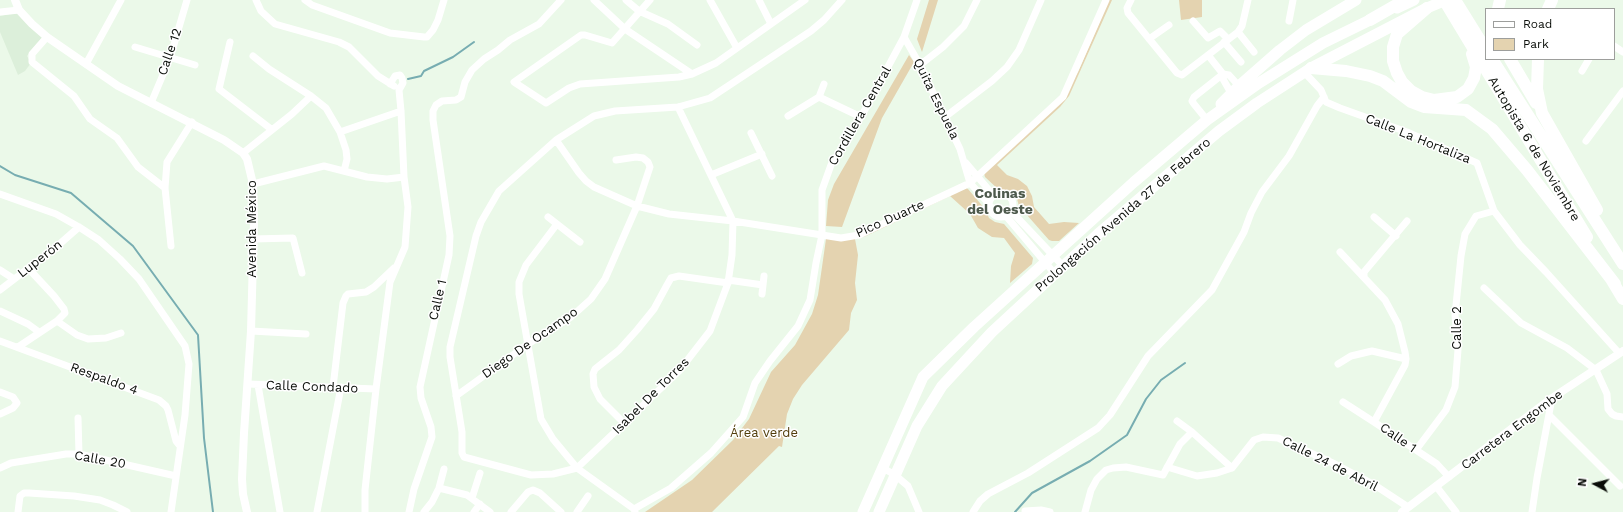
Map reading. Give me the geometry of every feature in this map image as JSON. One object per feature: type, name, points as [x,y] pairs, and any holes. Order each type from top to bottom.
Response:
[{"type":"highway","points":[[1370,20],[1405,0]]},
{"type":"highway","name":"Autopista 6 de Noviembre","points":[[1445,0],[1485,49]]},
{"type":"highway","name":"Autopista 6 de Noviembre","points":[[1455,0],[1469,41],[1623,298]]},
{"type":"highway","points":[[1427,8],[1397,34],[1393,47],[1393,60],[1397,73],[1402,82],[1411,91],[1422,97],[1434,100],[1457,97],[1468,89],[1474,78],[1476,67],[1469,41]]},
{"type":"highway","name":"Autopista 6 de Noviembre","points":[[1493,60],[1623,264]]},
{"type":"highway","points":[[1511,60],[1623,254]]},
{"type":"highway","points":[[1538,60],[1536,89],[1542,113]]},
{"type":"highway","points":[[1307,70],[1346,71],[1370,76],[1383,81],[1411,102],[1424,107],[1466,110],[1492,129],[1527,170],[1615,284]]},
{"type":"main road","points":[[1207,120],[1235,90],[1280,50],[1306,30],[1356,0]]},
{"type":"main road","name":"Prolongación Avenida 27 de Febrero","points":[[863,512],[923,377],[974,327],[1158,161],[1207,120],[1259,83],[1310,51],[1370,20],[1414,0]]},
{"type":"main road","name":"Prolongación Avenida 27 de Febrero","points":[[879,512],[917,426],[942,386],[992,332],[1059,270],[1142,196],[1219,131],[1257,103],[1307,70],[1445,0]]},
{"type":"street","points":[[15,0],[19,10],[47,37],[118,86],[192,122],[224,140],[243,153],[271,129],[292,114],[311,96]]},
{"type":"street","points":[[86,64],[121,0]]},
{"type":"street","name":"Calle 12","points":[[151,103],[170,58],[187,0]]},
{"type":"street","points":[[256,0],[261,11],[275,24],[339,42],[349,47],[378,76],[399,90]]},
{"type":"street","points":[[306,0],[312,5],[390,33],[424,37],[427,37],[433,30],[438,20],[442,0]]},
{"type":"street","name":"Calle 1","points":[[409,512],[414,489],[432,437],[431,427],[421,398],[420,387],[449,255],[450,236],[433,120],[433,111],[436,105],[442,101],[456,100],[461,97],[465,82],[472,70],[510,40],[539,24],[561,0]]},
{"type":"street","points":[[594,0],[625,28],[692,74]]},
{"type":"street","points":[[626,0],[639,11],[668,24],[697,45]]},
{"type":"street","points":[[650,0],[612,43],[581,35],[514,82],[546,103],[570,88],[580,84],[679,77],[692,74],[716,63],[805,0]]},
{"type":"street","points":[[710,0],[737,48]]},
{"type":"street","points":[[759,0],[771,24]]},
{"type":"street","points":[[456,396],[450,357],[450,347],[476,236],[481,222],[499,191],[556,140],[594,116],[614,111],[678,107],[699,102],[720,93],[811,31],[824,20],[842,0]]},
{"type":"street","name":"Cordillera Central","points":[[635,511],[671,488],[710,453],[744,417],[755,383],[770,361],[798,326],[810,300],[822,235],[822,190],[831,165],[861,117],[904,38],[917,0]]},
{"type":"street","points":[[920,65],[943,47],[964,26],[978,0]]},
{"type":"street","points":[[945,117],[992,81],[1007,67],[1019,50],[1041,0]]},
{"type":"street","name":"Pico Duarte","points":[[556,140],[578,173],[586,181],[594,187],[637,206],[669,214],[733,221],[841,238],[859,235],[970,183],[1064,98],[1106,0]]},
{"type":"street","points":[[1131,0],[1127,11],[1180,75],[1238,32],[1242,26],[1248,0]]},
{"type":"street","points":[[1289,21],[1293,0]]},
{"type":"street","points":[[0,12],[19,10]]},
{"type":"street","points":[[1193,21],[1208,38],[1220,31],[1241,62]]},
{"type":"street","points":[[1149,39],[1169,25]]},
{"type":"street","points":[[1238,32],[1254,52]]},
{"type":"street","points":[[47,37],[32,54],[32,62],[74,96],[90,119],[117,138],[138,167],[164,188]]},
{"type":"street","name":"Quita Espuela","points":[[904,38],[920,65],[960,149],[964,161]]},
{"type":"street","points":[[230,42],[219,89],[271,129]]},
{"type":"street","points":[[134,47],[195,65]]},
{"type":"street","points":[[1208,55],[1223,74],[1223,79],[1235,90]]},
{"type":"street","points":[[253,56],[269,69],[311,96],[326,108],[340,132],[346,150],[347,159],[344,171]]},
{"type":"street","points":[[1582,71],[1588,60]]},
{"type":"street","name":"Calle La Hortaliza","points":[[1307,70],[1321,90],[1326,102],[1407,132],[1476,163],[1494,212],[1520,245],[1621,352]]},
{"type":"street","points":[[1207,120],[1192,101],[1194,97],[1223,74],[1229,75],[1235,90]]},
{"type":"street","points":[[365,512],[365,490],[390,282],[405,247],[408,207],[404,177],[399,90],[402,83],[400,75],[395,76],[390,84]]},
{"type":"street","points":[[788,116],[819,97],[824,84]]},
{"type":"street","points":[[1586,141],[1623,91]]},
{"type":"street","points":[[819,97],[861,117]]},
{"type":"street","points":[[973,512],[988,494],[1022,476],[1098,428],[1110,415],[1148,356],[1212,290],[1244,232],[1251,213],[1262,192],[1289,156],[1317,106],[1324,97]]},
{"type":"street","name":"Isabel De Torres","points":[[456,396],[462,432],[462,453],[464,457],[531,475],[553,474],[577,468],[679,371],[710,331],[728,282],[732,255],[733,221],[678,107]]},
{"type":"street","points":[[340,132],[401,110]]},
{"type":"street","points":[[172,246],[164,188],[167,162],[192,122]]},
{"type":"street","points":[[751,133],[772,176]]},
{"type":"street","name":"Avenida México","points":[[243,153],[247,159],[253,184],[251,331],[242,479],[243,494],[247,512]]},
{"type":"street","points":[[710,175],[762,154]]},
{"type":"street","name":"Diego De Ocampo","points":[[456,396],[528,344],[571,317],[591,299],[605,279],[637,206],[650,167],[648,162],[643,158],[636,157],[616,160]]},
{"type":"street","points":[[964,161],[994,196]]},
{"type":"street","points":[[964,161],[970,183],[990,205],[990,209],[995,215],[1003,217],[1009,214]]},
{"type":"street","points":[[253,184],[324,166],[374,178],[387,179],[404,177]]},
{"type":"street","name":"Respaldo 4","points":[[0,194],[56,214],[99,240],[139,279],[185,346],[189,364],[171,512]]},
{"type":"street","points":[[994,196],[1001,194],[1008,196],[1012,201],[1009,214]]},
{"type":"street","points":[[990,205],[994,196]]},
{"type":"street","name":"Calle 2","points":[[1416,450],[1446,410],[1455,387],[1458,350],[1455,314],[1461,256],[1466,234],[1476,216],[1494,212]]},
{"type":"street","points":[[1009,214],[1059,270]]},
{"type":"street","points":[[1009,214],[1059,270]]},
{"type":"street","points":[[1374,217],[1396,236]]},
{"type":"street","points":[[548,218],[580,242]]},
{"type":"street","points":[[1364,277],[1364,272],[1396,236],[1407,221]]},
{"type":"street","points":[[557,224],[526,265],[519,282],[519,294],[542,419],[553,439],[577,468],[635,511]]},
{"type":"street","name":"Luperón","points":[[0,290],[55,248],[79,227]]},
{"type":"street","points":[[253,238],[293,238],[302,273]]},
{"type":"street","points":[[1340,252],[1385,300],[1392,311],[1398,324],[1406,358],[1405,364],[1374,422]]},
{"type":"street","points":[[333,387],[343,303],[346,296],[348,294],[366,292],[374,287],[397,264]]},
{"type":"street","points":[[18,347],[57,321],[65,313],[62,306],[54,296],[28,268]]},
{"type":"street","points":[[0,270],[14,279]]},
{"type":"street","points":[[624,423],[600,399],[594,387],[593,374],[595,368],[619,350],[638,330],[654,309],[671,278],[679,276],[763,285]]},
{"type":"street","points":[[762,294],[764,276]]},
{"type":"street","points":[[1484,288],[1521,323],[1567,348],[1596,370],[1607,394],[1608,409],[1616,416],[1623,416]]},
{"type":"street","points":[[0,311],[28,324],[39,332]]},
{"type":"street","points":[[57,321],[77,335],[88,339],[106,338],[121,334]]},
{"type":"street","points":[[251,331],[306,334]]},
{"type":"street","name":"Respaldo 4","points":[[0,341],[159,400],[168,410],[176,441],[180,446]]},
{"type":"street","points":[[1338,364],[1351,356],[1372,351],[1406,358]]},
{"type":"street","name":"Carretera Engombe","points":[[1405,510],[1552,398],[1621,352]]},
{"type":"street","name":"Calle Condado","points":[[248,384],[376,389]]},
{"type":"street","points":[[258,385],[280,512]]},
{"type":"street","points":[[317,512],[341,387]]},
{"type":"street","points":[[0,392],[13,397],[17,403],[13,408],[0,414]]},
{"type":"street","points":[[1532,512],[1552,398]]},
{"type":"street","name":"Calle 1","points":[[1343,402],[1437,464],[1449,477]]},
{"type":"street","points":[[1550,416],[1620,486]]},
{"type":"street","points":[[78,418],[79,454]]},
{"type":"street","points":[[1167,467],[1197,476],[1217,474],[1232,468],[1192,432],[1177,421]]},
{"type":"street","points":[[1085,512],[1091,490],[1097,479],[1106,470],[1113,468],[1126,468],[1162,474],[1180,444],[1192,432]]},
{"type":"street","name":"Calle 24 de Abril","points":[[1232,468],[1254,440],[1262,437],[1278,438],[1335,464],[1367,481],[1405,510]]},
{"type":"street","name":"Calle 20","points":[[0,468],[11,463],[66,454],[79,454],[176,476]]},
{"type":"street","points":[[882,468],[895,475],[908,486],[919,512]]},
{"type":"street","points":[[424,512],[439,488],[444,469]]},
{"type":"street","points":[[472,498],[480,473]]},
{"type":"street","points":[[1436,486],[1456,512]]},
{"type":"street","points":[[439,488],[462,493],[472,498],[490,512]]},
{"type":"street","points":[[511,512],[528,492],[533,490],[540,493],[561,512]]},
{"type":"street","points":[[18,512],[20,496],[29,493],[74,496],[100,500],[127,512]]},
{"type":"street","points":[[576,512],[588,496]]},
{"type":"street","points":[[474,512],[480,504]]},
{"type":"street","points":[[1025,511],[1041,510],[1050,512]]},
{"type":"shaded area","points":[[17,13],[43,36],[27,56],[31,63],[25,71],[18,75],[0,32],[0,16]]},
{"type":"green space","points":[[929,0],[938,0],[922,52],[917,39]]},
{"type":"green space","points":[[1109,0],[1112,0],[1069,96],[1060,107],[997,165],[1007,175],[1018,179],[1027,186],[1032,196],[1034,207],[1049,224],[1064,222],[1079,223],[1059,241],[1052,241],[1049,240],[1019,206],[1017,199],[1013,194],[1006,190],[999,190],[985,177],[984,173],[1056,106],[1078,72]]},
{"type":"green space","points":[[1179,0],[1202,0],[1202,17],[1181,20]]},
{"type":"green space","points":[[909,55],[914,62],[882,118],[842,227],[826,226],[828,200],[834,184]]},
{"type":"green space","name":"Área verde","points":[[965,187],[985,209],[989,218],[995,222],[1004,224],[1033,258],[1032,264],[1010,283],[1011,266],[1015,253],[1004,238],[992,237],[978,228],[970,214],[950,196],[866,236],[855,239],[858,255],[855,283],[857,300],[851,313],[849,330],[802,385],[793,399],[787,414],[782,447],[779,446],[712,512],[645,512],[692,480],[733,440],[749,419],[771,372],[795,345],[812,314],[818,295],[826,239],[849,238]]},
{"type":"waterway","points":[[408,79],[421,76],[424,71],[453,57],[474,42]]},
{"type":"waterway","points":[[0,166],[15,175],[71,193],[133,246],[198,335],[204,438],[213,512]]},
{"type":"waterway","points":[[1015,512],[1032,493],[1090,461],[1127,435],[1146,399],[1161,380],[1185,363]]},
{"type":"district","name":"Colinas del Oeste","points":[[1000,202]]}]
